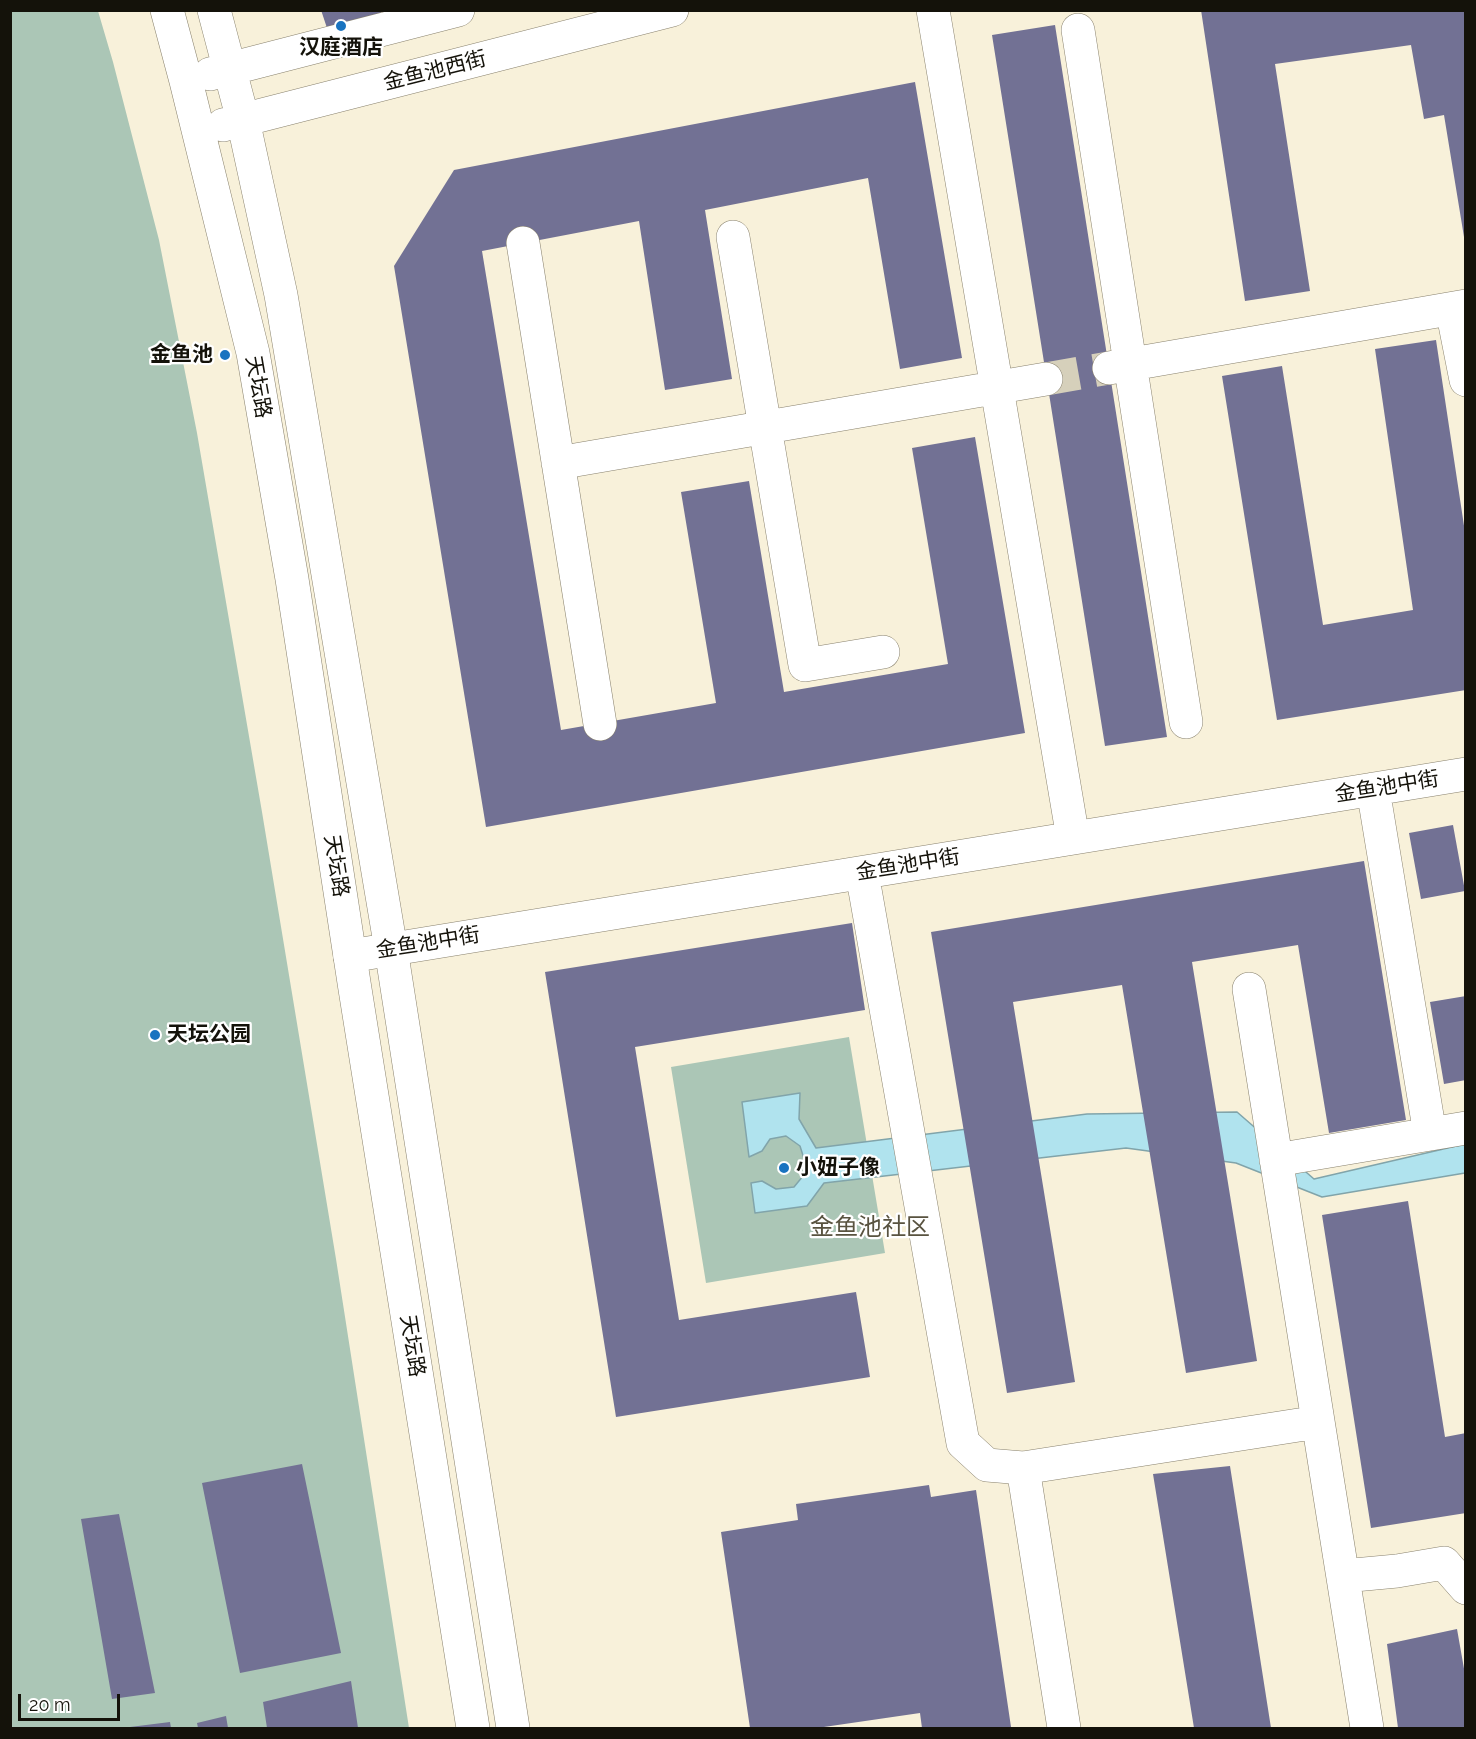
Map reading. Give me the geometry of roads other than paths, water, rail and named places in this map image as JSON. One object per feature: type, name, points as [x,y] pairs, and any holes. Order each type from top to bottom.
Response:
[{"type":"street","name":"天坛路","points":[[167,10],[253,353],[292,579],[473,1728]]},
{"type":"street","name":"天坛路","points":[[214,10],[243,120],[281,295],[391,949],[513,1728]]},
{"type":"street","points":[[186,81],[458,10]]},
{"type":"street","name":"金鱼池西街","points":[[198,133],[672,10]]},
{"type":"street","points":[[933,10],[1073,838]]},
{"type":"street","points":[[1078,30],[1120,366],[1186,722]]},
{"type":"street","points":[[733,237],[805,665],[883,652]]},
{"type":"street","points":[[523,243],[600,724]]},
{"type":"street","points":[[1120,366],[1459,308],[1466,380]]},
{"type":"street","points":[[558,463],[1046,379]]},
{"type":"street","name":"金鱼池中街","points":[[350,956],[1466,774]]},
{"type":"street","points":[[1373,789],[1430,1134]]},
{"type":"street","points":[[862,873],[963,1443],[987,1465],[1023,1468],[1318,1422]]},
{"type":"street","points":[[1249,989],[1367,1728]]},
{"type":"street","points":[[1276,1160],[1466,1128]]},
{"type":"street","points":[[1023,1468],[1064,1728]]},
{"type":"street","points":[[1343,1576],[1397,1571],[1444,1563],[1466,1588]]},
{"type":"water","points":[[800,1093],[799,1119],[816,1148],[1087,1114],[1237,1112],[1314,1179],[1465,1144],[1465,1173],[1322,1197],[1236,1163],[1126,1148],[824,1183],[807,1206],[755,1213],[751,1183],[762,1181],[776,1189],[794,1187],[803,1176],[805,1162],[800,1146],[786,1136],[770,1139],[762,1151],[749,1157],[742,1102]]},
{"type":"tunnel","points":[[1046,379],[1109,368]]},
{"type":"place","name":"汉庭酒店","points":[[341,26]]},
{"type":"place","name":"金鱼池","points":[[225,355]]},
{"type":"place","name":"天坛公园","points":[[155,1035]]},
{"type":"place","name":"小妞子像","points":[[784,1168]]},
{"type":"district","name":"金鱼池社区","points":[[870,1228]]}]
